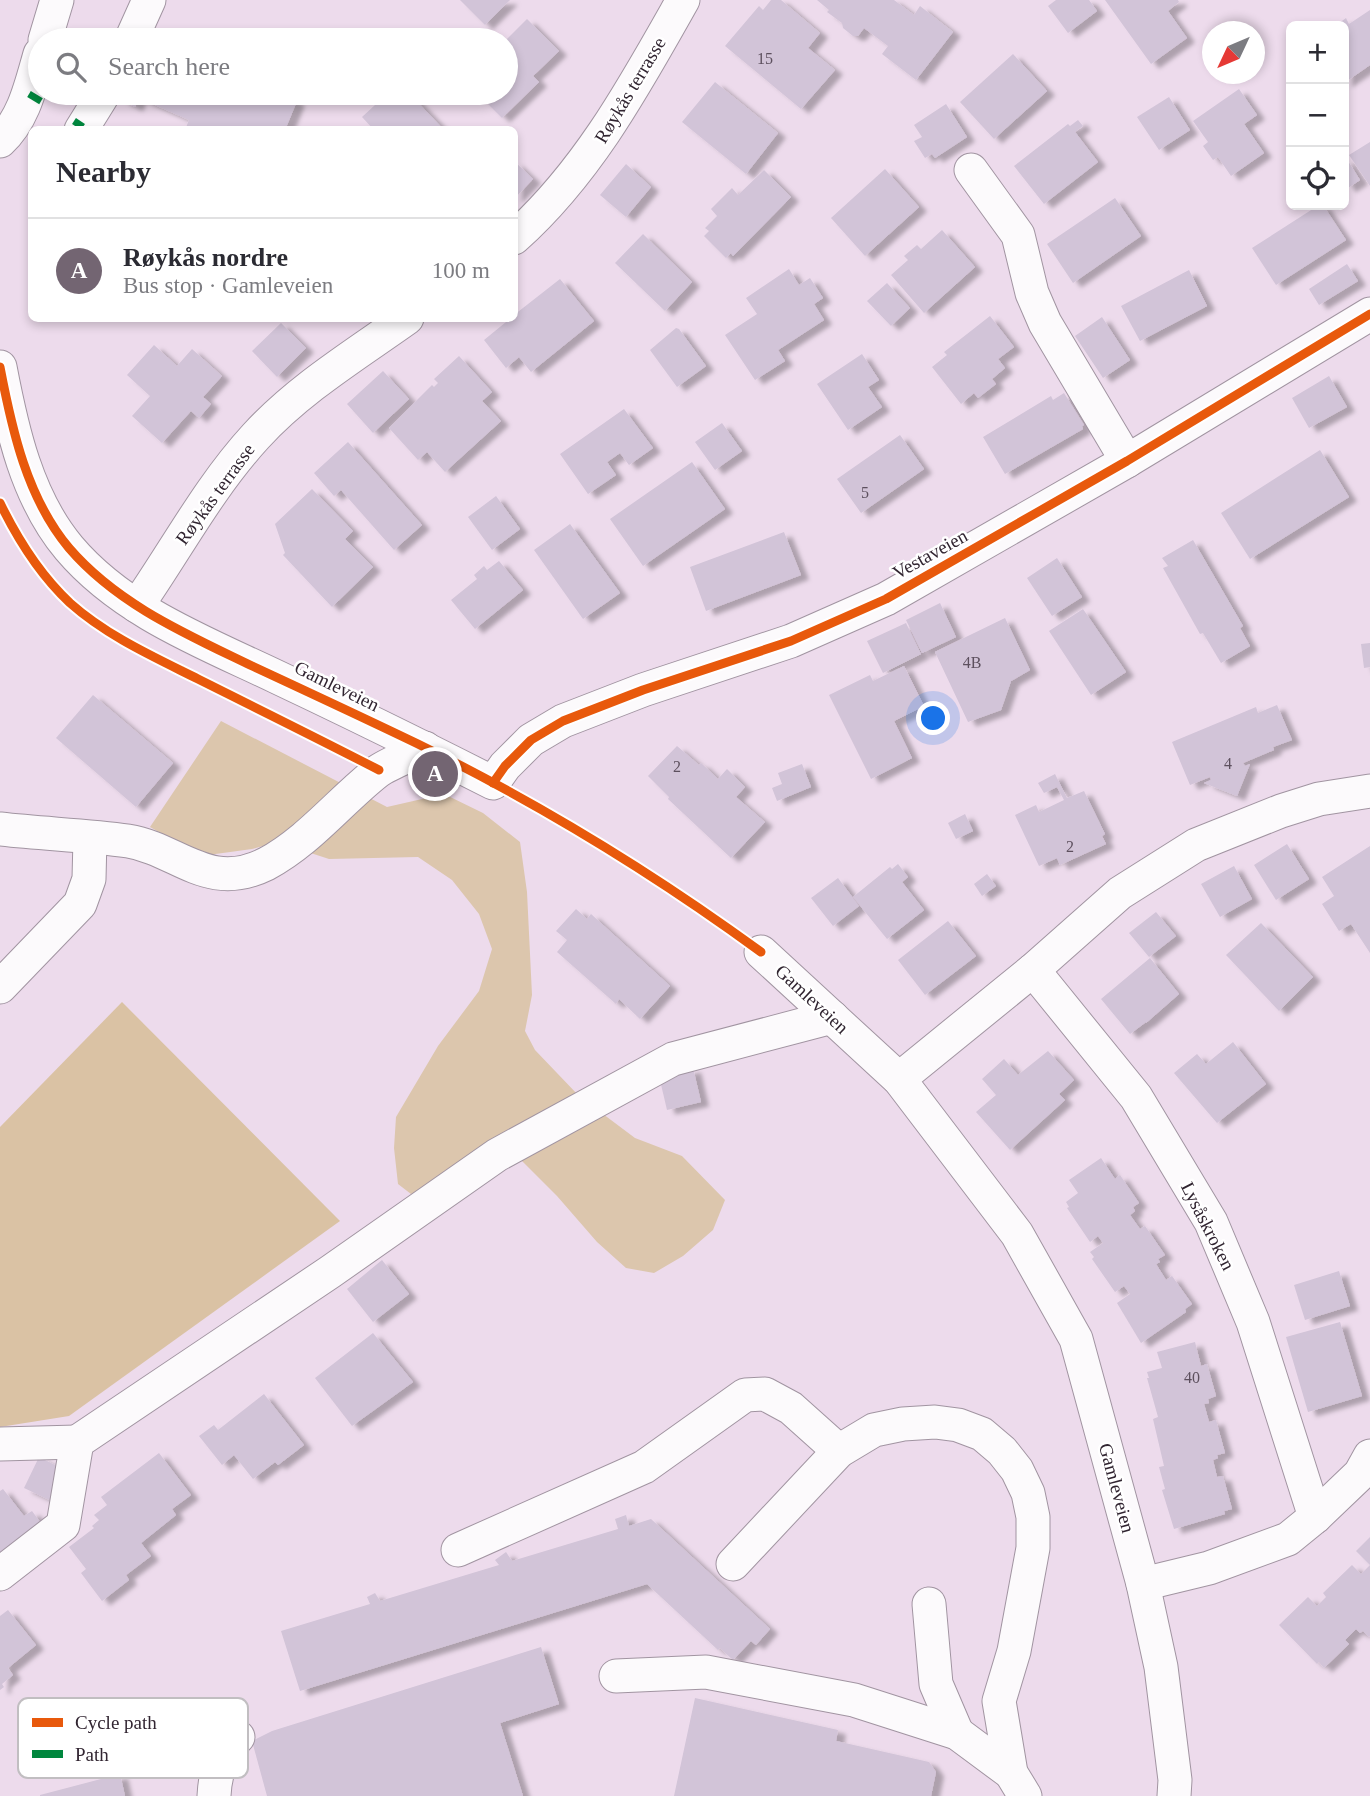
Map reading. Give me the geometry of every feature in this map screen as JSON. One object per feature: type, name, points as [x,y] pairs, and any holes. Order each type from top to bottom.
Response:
[{"type":"street","points":[[49,28],[57,0]]},
{"type":"street","points":[[136,28],[149,0]]},
{"type":"street","name":"Røykås terrasse","points":[[518,234],[546,208],[597,144],[636,84],[683,0]]},
{"type":"street","points":[[0,141],[19,117],[28,96]]},
{"type":"street","points":[[83,126],[97,105]]},
{"type":"street","points":[[971,170],[1018,235],[1032,293],[1045,323],[1127,461]]},
{"type":"street","name":"Vestaveien","points":[[493,783],[518,751],[548,728],[643,690],[791,641],[861,611],[1127,461],[1370,314]]},
{"type":"street","name":"Røykås terrasse","points":[[137,606],[215,489],[256,436],[300,395],[401,322]]},
{"type":"street","name":"Gamleveien","points":[[0,367],[22,459],[43,509],[69,548],[108,584],[137,606],[183,632],[493,783]]},
{"type":"street","points":[[0,829],[130,841],[197,869],[219,874],[241,873],[280,855],[308,834],[379,770],[425,748]]},
{"type":"street","points":[[899,1079],[1033,970],[1120,892],[1196,845],[1319,799],[1370,792]]},
{"type":"street","points":[[0,987],[80,904],[89,879],[90,838]]},
{"type":"street","name":"Gamleveien","points":[[761,952],[899,1079],[1017,1234],[1076,1339],[1143,1584],[1161,1667],[1175,1780],[1174,1796]]},
{"type":"street","name":"Lysåskroken","points":[[1033,970],[1136,1097],[1211,1222],[1252,1322],[1315,1517]]},
{"type":"street","points":[[0,1444],[77,1442],[330,1272],[497,1155],[673,1059],[832,1017]]},
{"type":"street","points":[[458,1550],[644,1467],[745,1395],[765,1394],[791,1408],[839,1451]]},
{"type":"street","points":[[733,1564],[839,1451],[874,1430],[903,1424],[935,1422],[958,1425],[982,1434],[1002,1451],[1017,1470],[1028,1493],[1032,1517],[1033,1548],[1014,1651],[999,1701],[1018,1784]]},
{"type":"street","points":[[0,1574],[62,1525],[77,1442]]},
{"type":"street","points":[[1143,1584],[1249,1555],[1288,1539],[1360,1474],[1370,1456]]},
{"type":"street","points":[[929,1604],[936,1684],[957,1733]]},
{"type":"street","points":[[616,1676],[706,1672],[854,1700],[957,1733],[1018,1784]]},
{"type":"street","points":[[214,1796],[216,1778]]},
{"type":"shaded area","points":[[221,721],[387,807],[444,794],[483,813],[520,842],[527,892],[532,995],[525,1031],[535,1050],[579,1096],[635,1138],[682,1156],[725,1200],[713,1230],[683,1256],[654,1273],[626,1268],[597,1242],[557,1196],[505,1144],[440,1186],[411,1194],[398,1184],[394,1148],[396,1117],[438,1046],[479,991],[492,949],[479,914],[452,880],[418,857],[329,859],[277,842],[252,849],[201,856],[150,827]]},
{"type":"shaded area","points":[[122,1002],[340,1221],[69,1416],[0,1427],[0,1127]]},
{"type":"building","points":[[460,0],[510,0],[485,25]]},
{"type":"building","points":[[771,0],[781,0],[820,33],[808,48],[835,70],[801,109],[725,46],[759,6],[763,10]]},
{"type":"building","points":[[817,0],[894,0],[914,15],[920,6],[953,32],[916,80],[882,54],[888,46],[864,28],[858,36],[853,36]]},
{"type":"building","points":[[1056,0],[1089,0],[1097,11],[1068,33],[1048,6]]},
{"type":"building","points":[[1105,0],[1178,0],[1168,11],[1187,38],[1151,64]]},
{"type":"building","points":[[1370,10],[1370,65],[1349,80],[1349,24]]},
{"type":"building","points":[[527,19],[559,51],[533,76],[539,82],[518,102],[518,28]]},
{"type":"building","points":[[1013,54],[1047,91],[994,139],[960,102]]},
{"type":"building","points":[[715,82],[778,133],[746,174],[682,122]]},
{"type":"building","points":[[1239,89],[1257,115],[1244,124],[1264,153],[1231,176],[1218,157],[1213,160],[1203,146],[1208,142],[1193,121]]},
{"type":"building","points":[[1169,97],[1190,130],[1159,150],[1137,117]]},
{"type":"building","points":[[946,104],[967,137],[935,158],[932,154],[925,158],[914,141],[922,137],[914,125]]},
{"type":"building","points":[[155,105],[295,105],[287,126],[187,126],[189,120]]},
{"type":"building","points":[[375,105],[420,105],[440,126],[370,126],[362,117]]},
{"type":"building","points":[[489,105],[515,105],[502,118]]},
{"type":"building","points":[[1078,120],[1083,126],[1075,132],[1098,162],[1044,204],[1014,166],[1068,124],[1070,126]]},
{"type":"building","points":[[1370,142],[1370,186],[1349,155]]},
{"type":"building","points":[[1349,163],[1360,180],[1349,187]]},
{"type":"building","points":[[626,164],[651,187],[626,217],[600,195]]},
{"type":"building","points":[[518,165],[533,179],[518,195]]},
{"type":"building","points":[[885,169],[919,207],[865,256],[831,218]]},
{"type":"building","points":[[764,170],[791,197],[733,256],[731,253],[726,258],[704,236],[709,231],[705,228],[717,216],[711,209],[732,188],[738,195]]},
{"type":"building","points":[[1115,198],[1141,236],[1073,283],[1047,244]]},
{"type":"building","points":[[1311,210],[1326,210],[1346,240],[1276,285],[1252,248]]},
{"type":"building","points":[[942,230],[975,267],[924,313],[891,275],[908,260],[904,256],[917,245],[921,249]]},
{"type":"building","points":[[643,234],[692,282],[665,311],[615,263]]},
{"type":"building","points":[[1347,264],[1358,281],[1319,305],[1309,289]]},
{"type":"building","points":[[789,269],[799,285],[810,278],[823,298],[814,304],[824,320],[778,350],[785,361],[755,380],[725,335],[757,314],[746,298]]},
{"type":"building","points":[[1189,270],[1207,306],[1140,341],[1121,306]]},
{"type":"building","points":[[560,279],[594,321],[531,372],[519,357],[506,368],[484,340],[506,322],[518,322],[518,312]]},
{"type":"building","points":[[887,283],[910,308],[891,326],[867,301]]},
{"type":"building","points":[[990,316],[1014,347],[998,359],[1005,368],[992,379],[996,384],[978,398],[974,393],[961,404],[932,367],[947,355],[944,352]]},
{"type":"building","points":[[1102,317],[1130,360],[1103,378],[1075,336]]},
{"type":"building","points":[[281,323],[306,348],[277,377],[252,351]]},
{"type":"building","points":[[676,328],[706,366],[677,387],[650,350]]},
{"type":"building","points":[[154,345],[177,366],[192,349],[222,376],[203,397],[211,404],[199,418],[191,411],[162,443],[132,416],[150,396],[127,375]]},
{"type":"building","points":[[862,354],[879,380],[868,387],[882,407],[848,430],[817,384]]},
{"type":"building","points":[[459,356],[492,392],[482,401],[501,421],[445,472],[427,452],[418,460],[389,428],[432,385],[434,387],[438,383],[434,379]]},
{"type":"building","points":[[383,371],[409,399],[373,433],[347,404]]},
{"type":"building","points":[[1329,376],[1347,407],[1309,428],[1292,398]]},
{"type":"building","points":[[1064,393],[1084,425],[1083,429],[1005,474],[983,437],[1051,396],[1053,400]]},
{"type":"building","points":[[624,409],[653,448],[629,465],[620,453],[607,462],[616,475],[588,494],[560,454]]},
{"type":"building","points":[[722,423],[742,451],[715,470],[695,442]]},
{"type":"building","points":[[900,435],[924,469],[861,513],[837,479]]},
{"type":"building","points":[[348,442],[422,525],[394,550],[341,490],[334,496],[314,473]]},
{"type":"building","points":[[1320,450],[1349,497],[1250,559],[1221,513]]},
{"type":"building","points":[[692,462],[725,509],[643,566],[610,519]]},
{"type":"building","points":[[312,489],[353,531],[345,539],[373,567],[332,607],[283,555],[285,553],[275,524]]},
{"type":"building","points":[[496,496],[520,529],[492,550],[468,517]]},
{"type":"building","points":[[570,524],[620,593],[583,619],[534,550]]},
{"type":"building","points":[[784,532],[801,575],[706,611],[690,567]]},
{"type":"building","points":[[1193,540],[1243,626],[1240,628],[1250,646],[1221,663],[1203,633],[1200,634],[1163,568],[1168,566],[1162,558]]},
{"type":"building","points":[[1057,558],[1082,597],[1052,616],[1027,578]]},
{"type":"building","points":[[499,561],[523,590],[475,629],[451,600],[477,579],[474,575],[484,566],[487,570]]},
{"type":"building","points":[[940,603],[956,637],[922,653],[906,620]]},
{"type":"building","points":[[1083,609],[1126,672],[1091,695],[1049,631]]},
{"type":"building","points":[[1005,618],[1030,670],[1011,681],[1001,710],[968,722],[935,652]]},
{"type":"building","points":[[906,623],[921,654],[883,673],[867,641]]},
{"type":"building","points":[[1370,643],[1370,667],[1364,668],[1361,644]]},
{"type":"building","points":[[904,666],[924,706],[894,721],[912,758],[871,779],[829,695],[870,675],[873,681]]},
{"type":"building","points":[[93,695],[173,763],[136,807],[56,738]]},
{"type":"building","points":[[1277,705],[1292,740],[1243,763],[1245,766],[1250,764],[1237,796],[1204,783],[1211,780],[1210,777],[1190,785],[1172,742],[1256,707],[1258,713]]},
{"type":"building","points":[[677,746],[718,779],[727,769],[745,787],[736,797],[765,822],[731,858],[668,799],[648,776]]},
{"type":"building","points":[[802,764],[811,787],[777,801],[772,788],[782,784],[778,773]]},
{"type":"building","points":[[1055,774],[1067,798],[1084,791],[1105,834],[1102,836],[1106,844],[1060,865],[1057,858],[1039,866],[1015,815],[1036,805],[1039,812],[1064,800],[1057,787],[1044,793],[1038,783]]},
{"type":"building","points":[[965,814],[973,831],[956,839],[948,823]]},
{"type":"building","points":[[1287,844],[1309,879],[1276,900],[1254,865]]},
{"type":"building","points":[[1370,846],[1370,953],[1351,924],[1339,931],[1322,904],[1334,896],[1322,877]]},
{"type":"building","points":[[898,864],[908,877],[902,882],[924,910],[887,939],[853,897],[890,867],[892,869]]},
{"type":"building","points":[[1234,866],[1252,899],[1220,917],[1201,884]]},
{"type":"building","points":[[987,874],[996,886],[982,896],[974,884]]},
{"type":"building","points":[[838,878],[859,906],[833,926],[811,898]]},
{"type":"building","points":[[576,909],[587,919],[591,914],[670,986],[640,1019],[619,999],[616,1004],[557,952],[567,940],[556,931]]},
{"type":"building","points":[[1156,912],[1176,936],[1149,957],[1129,933]]},
{"type":"building","points":[[948,921],[976,956],[925,995],[898,960]]},
{"type":"building","points":[[1261,923],[1313,977],[1279,1011],[1226,955]]},
{"type":"building","points":[[1150,958],[1179,994],[1130,1034],[1101,999]]},
{"type":"building","points":[[1233,1042],[1266,1084],[1217,1123],[1174,1073],[1197,1054],[1206,1064]]},
{"type":"building","points":[[1048,1051],[1074,1080],[1059,1094],[1065,1100],[1010,1150],[976,1112],[996,1095],[982,1079],[1004,1059],[1018,1075]]},
{"type":"building","points":[[693,1068],[701,1102],[667,1110],[659,1076]]},
{"type":"building","points":[[1101,1158],[1115,1179],[1120,1175],[1139,1203],[1133,1207],[1135,1211],[1130,1215],[1140,1229],[1145,1226],[1165,1255],[1158,1259],[1160,1262],[1156,1264],[1166,1280],[1172,1276],[1192,1304],[1185,1309],[1186,1312],[1141,1343],[1117,1303],[1130,1294],[1124,1286],[1115,1292],[1092,1259],[1094,1257],[1090,1252],[1103,1243],[1098,1236],[1090,1242],[1067,1208],[1069,1207],[1066,1202],[1078,1193],[1069,1180]]},
{"type":"building","points":[[382,1260],[409,1294],[373,1322],[347,1289]]},
{"type":"building","points":[[1339,1271],[1350,1306],[1305,1320],[1294,1285]]},
{"type":"building","points":[[1340,1322],[1362,1396],[1308,1412],[1286,1337]]},
{"type":"building","points":[[373,1333],[413,1382],[352,1426],[315,1378]]},
{"type":"building","points":[[1195,1342],[1201,1366],[1207,1364],[1216,1396],[1204,1404],[1209,1422],[1216,1420],[1225,1453],[1217,1455],[1218,1458],[1213,1460],[1217,1477],[1223,1476],[1232,1509],[1224,1511],[1225,1514],[1174,1529],[1162,1490],[1165,1489],[1159,1467],[1164,1466],[1153,1419],[1158,1417],[1147,1372],[1162,1368],[1157,1352]]},
{"type":"building","points":[[264,1394],[304,1445],[278,1465],[275,1462],[253,1479],[234,1455],[222,1465],[199,1436],[214,1425],[218,1430]]},
{"type":"building","points":[[159,1453],[191,1495],[172,1509],[176,1515],[141,1543],[151,1556],[126,1575],[129,1580],[102,1601],[81,1573],[86,1569],[69,1547],[94,1528],[92,1526],[99,1520],[94,1515],[107,1505],[101,1497]]},
{"type":"building","points":[[39,1457],[69,1472],[54,1502],[24,1488]]},
{"type":"building","points":[[3,1489],[24,1516],[32,1511],[43,1526],[0,1561],[0,1491]]},
{"type":"building","points":[[626,1515],[629,1526],[651,1519],[770,1629],[756,1645],[751,1641],[733,1660],[720,1648],[718,1650],[647,1584],[300,1691],[281,1631],[370,1604],[367,1597],[375,1593],[380,1601],[499,1565],[495,1560],[506,1552],[512,1561],[618,1529],[615,1519]]},
{"type":"building","points":[[1370,1537],[1370,1565],[1356,1551]]},
{"type":"building","points":[[1352,1565],[1361,1574],[1370,1565],[1370,1635],[1369,1637],[1356,1629],[1345,1640],[1349,1644],[1324,1668],[1279,1625],[1308,1597],[1317,1606],[1326,1597],[1323,1593]]},
{"type":"building","points":[[8,1610],[36,1645],[8,1668],[13,1675],[2,1684],[4,1687],[0,1690],[0,1616]]},
{"type":"building","points":[[541,1647],[559,1704],[500,1723],[523,1796],[267,1796],[252,1741],[272,1731]]},
{"type":"building","points":[[695,1698],[838,1730],[836,1741],[929,1762],[936,1772],[931,1796],[674,1796]]},
{"type":"building","points":[[105,1778],[121,1778],[125,1796],[40,1796]]},
{"type":"marked path","points":[[74,121],[82,126]]},
{"type":"cycle path","points":[[493,783],[505,766],[531,740],[563,721],[643,690],[791,641],[886,599],[1127,461],[1370,314]]},
{"type":"cycle path","points":[[0,367],[16,439],[42,507],[69,548],[109,586],[177,629],[418,744],[507,790],[637,867],[761,952]]},
{"type":"cycle path","points":[[0,503],[39,569],[70,603],[99,626],[148,654],[379,770]]},
{"type":"place","name":"Røykås nordre","points":[[435,774]]}]
